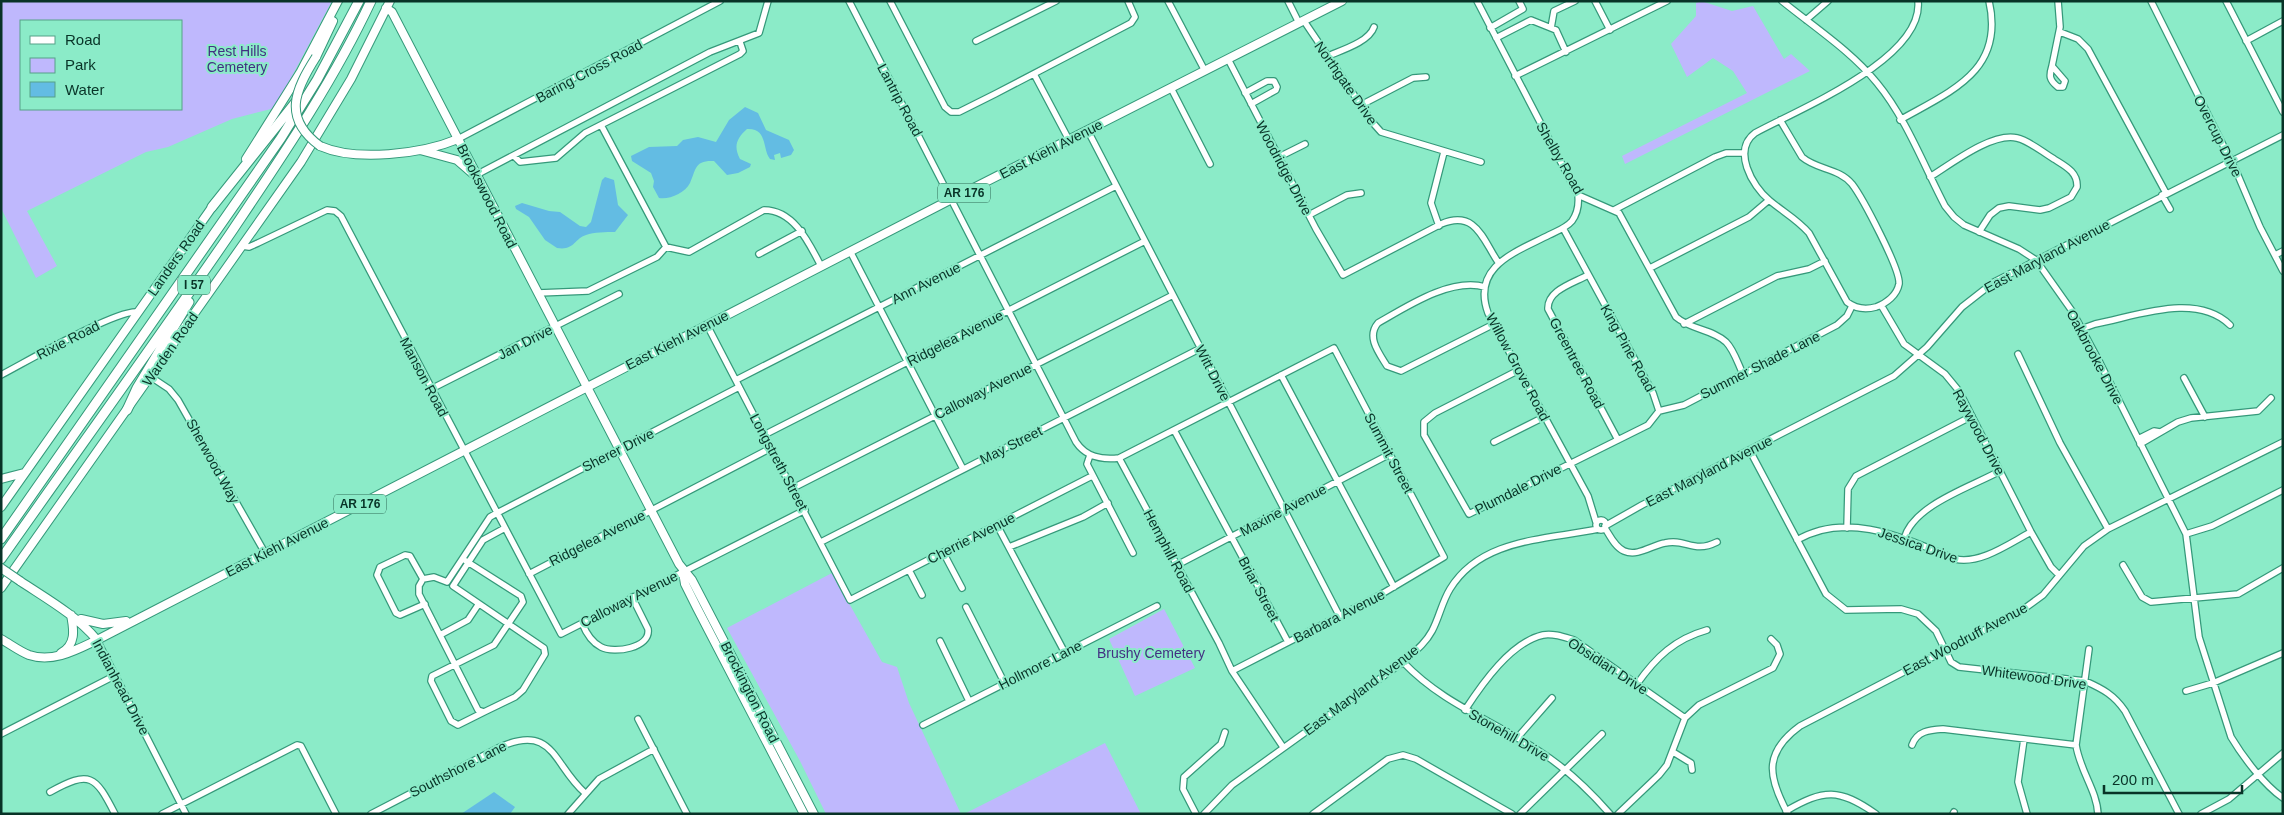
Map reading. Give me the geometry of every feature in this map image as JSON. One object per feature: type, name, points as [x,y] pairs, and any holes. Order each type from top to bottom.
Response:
[{"type":"highway","name":"I 57","points":[[1,539],[264,164],[317,80],[358,1]]},
{"type":"highway","name":"I 57","points":[[1,559],[215,256],[320,99],[371,1]]},
{"type":"highway","points":[[212,207],[305,90],[317,80]]},
{"type":"highway","points":[[127,410],[137,388],[215,256]]},
{"type":"main road","name":"Landers Road","points":[[1,507],[212,207],[280,106],[338,1]]},
{"type":"main road","points":[[342,1],[316,57],[301,80],[296,93],[295,109],[304,132],[320,146],[334,152],[346,154],[434,148],[458,139]]},
{"type":"main road","name":"East Kiehl Avenue","points":[[1,637],[28,654],[42,658],[56,656],[97,640],[707,324],[1342,1]]},
{"type":"main road","name":"Brookswood Road","points":[[388,5],[586,387]]},
{"type":"main road","name":"Warden Road","points":[[1,588],[151,377],[326,122],[351,79],[388,5]]},
{"type":"main road","points":[[419,150],[457,160],[468,168],[481,185]]},
{"type":"main road","name":"Brockington Road","points":[[586,387],[683,572],[685,584],[804,814]]},
{"type":"main road","points":[[1,479],[26,472]]},
{"type":"main road","points":[[1,484],[12,491]]},
{"type":"main road","name":"Indianhead Drive","points":[[1,568],[72,615],[86,626],[97,640]]},
{"type":"main road","name":"Brockington Road","points":[[683,572],[692,580],[814,814]]},
{"type":"main road","points":[[56,656],[65,651],[74,634],[72,615],[91,623],[114,623],[133,620]]},
{"type":"street","name":"Baring Cross Road","points":[[458,139],[720,1]]},
{"type":"street","points":[[476,175],[710,52],[740,42],[759,33],[768,1]]},
{"type":"street","name":"Lantrip Road","points":[[849,1],[1063,418],[1078,446],[1090,455]]},
{"type":"street","points":[[890,1],[948,112],[955,112],[1034,74],[1133,22],[1135,17],[1128,1]]},
{"type":"street","points":[[976,41],[1056,1]]},
{"type":"street","points":[[1168,1],[1205,71]]},
{"type":"street","name":"Northgate Drive","points":[[1288,1],[1301,22],[1328,56],[1382,132],[1481,162]]},
{"type":"street","name":"Shelby Road","points":[[1477,1],[1578,195],[1614,210],[1623,218],[1676,317],[1684,324]]},
{"type":"street","points":[[1490,28],[1523,9],[1519,1]]},
{"type":"street","points":[[1551,28],[1554,12],[1575,1]]},
{"type":"street","points":[[1596,1],[1610,30]]},
{"type":"street","points":[[1652,1],[1655,8]]},
{"type":"street","points":[[1515,76],[1667,1]]},
{"type":"street","name":"Oakbrooke Drive","points":[[1782,1],[1867,72],[1885,93],[1930,177],[1954,217],[1979,232],[2019,249],[2036,260],[2072,311],[2186,534],[2199,637],[2231,737],[2240,752],[2271,789],[2283,798]]},
{"type":"street","points":[[1806,20],[1828,1]]},
{"type":"street","points":[[1780,120],[1802,157],[1841,174],[1855,189],[1898,271],[1897,290],[1882,305],[1870,309],[1852,306],[1844,297],[1814,241],[1800,222],[1769,200],[1748,168],[1744,153],[1745,145],[1752,136],[1780,120],[1851,84],[1867,72],[1910,32],[1918,14],[1918,1]]},
{"type":"street","points":[[1900,120],[1952,90],[1978,66],[1988,52],[1992,39],[1989,1]]},
{"type":"street","points":[[2052,66],[2060,32],[2058,1]]},
{"type":"street","name":"Overcup Drive","points":[[2151,1],[2283,271]]},
{"type":"street","points":[[2226,1],[2283,112]]},
{"type":"street","points":[[1496,38],[1532,20],[1556,30],[1566,52]]},
{"type":"street","points":[[2246,41],[2283,21]]},
{"type":"street","points":[[1328,56],[1366,37],[1372,33],[1374,27]]},
{"type":"street","points":[[2060,32],[2078,39],[2088,49],[2164,194],[2170,210]]},
{"type":"street","points":[[514,156],[520,162],[556,158],[585,134],[600,125],[740,54],[743,51],[740,42]]},
{"type":"street","name":"Woodridge Drive","points":[[1228,59],[1343,275],[1439,226]]},
{"type":"street","points":[[1034,74],[1069,140]]},
{"type":"street","points":[[1361,105],[1408,80],[1426,76]]},
{"type":"street","points":[[1245,93],[1267,81],[1274,81],[1276,84],[1276,90],[1251,104]]},
{"type":"street","points":[[1171,88],[1210,164]]},
{"type":"street","points":[[600,125],[666,248]]},
{"type":"street","name":"Witt Drive","points":[[1088,131],[1339,615]]},
{"type":"street","name":"East Maryland Avenue","points":[[1204,814],[1232,785],[1403,662],[1424,642],[1432,630],[1450,589],[1461,574],[1482,557],[1504,547],[1585,531],[1601,525],[1879,384],[1902,370],[1975,296],[1994,282],[2283,134]]},
{"type":"street","points":[[1930,177],[1990,141],[2004,137],[2025,141],[2067,166],[2075,176],[2077,187],[2071,196],[2040,210],[2014,206],[1999,208],[1990,215],[1979,232]]},
{"type":"street","points":[[1279,157],[1305,144]]},
{"type":"street","points":[[1444,152],[1431,204],[1439,226],[1457,221],[1474,226],[1484,237],[1498,262]]},
{"type":"street","points":[[1614,210],[1715,157],[1726,153],[1744,153]]},
{"type":"street","name":"Ann Avenue","points":[[738,384],[880,307],[1116,186]]},
{"type":"street","points":[[1309,214],[1348,195],[1361,193]]},
{"type":"street","points":[[1494,324],[1401,371],[1392,370],[1387,366],[1372,339],[1373,330],[1378,323],[1439,292],[1459,285],[1485,287],[1490,273],[1498,262],[1563,228],[1573,219],[1578,195]]},
{"type":"street","points":[[1650,268],[1749,217],[1769,200]]},
{"type":"street","name":"Manson Road","points":[[242,246],[249,247],[318,213],[331,210],[338,213],[561,634]]},
{"type":"street","points":[[666,248],[689,252],[764,210],[774,210],[798,226],[821,266]]},
{"type":"street","name":"King Pine Road","points":[[1563,228],[1653,394],[1659,411]]},
{"type":"street","points":[[759,254],[802,231]]},
{"type":"street","name":"Ridgelea Avenue","points":[[764,435],[1145,241]]},
{"type":"street","points":[[538,293],[588,291],[657,257],[666,248]]},
{"type":"street","points":[[850,251],[962,469]]},
{"type":"street","points":[[2275,255],[2283,251]]},
{"type":"street","points":[[1684,324],[1777,276],[1809,269],[1825,261]]},
{"type":"street","name":"Greentree Road","points":[[1588,275],[1554,293],[1549,299],[1548,309],[1618,440]]},
{"type":"street","name":"Willow Grove Road","points":[[1485,287],[1486,308],[1601,525],[1611,539],[1624,551],[1633,553],[1666,542],[1705,548],[1717,542]]},
{"type":"street","name":"Jan Drive","points":[[431,389],[619,294]]},
{"type":"street","name":"Calloway Avenue","points":[[793,488],[1173,295]]},
{"type":"street","name":"Raywood Drive","points":[[1882,305],[1899,338],[1918,355],[1945,374],[1959,391],[2031,532],[2051,567],[2060,574]]},
{"type":"street","name":"Summer Shade Lane","points":[[1659,411],[1676,408],[1837,326],[1847,316],[1852,306]]},
{"type":"street","points":[[2081,329],[2095,324],[2181,307],[2205,309],[2218,315],[2230,325]]},
{"type":"street","name":"Rixie Road","points":[[1,375],[108,320],[127,312],[137,312]]},
{"type":"street","name":"Longstreth Street","points":[[707,324],[850,600]]},
{"type":"street","points":[[1684,324],[1720,337],[1727,342],[1743,374]]},
{"type":"street","name":"May Street","points":[[821,542],[1201,348]]},
{"type":"street","name":"Summit Street","points":[[1282,375],[1334,348],[1444,557]]},
{"type":"street","points":[[2018,354],[2060,443],[2108,529]]},
{"type":"street","name":"Plumdale Drive","points":[[1519,370],[1426,420],[1424,435],[1444,473],[1469,514],[1569,464]]},
{"type":"street","points":[[1133,553],[1092,476],[1087,464],[1090,455],[1102,459],[1119,458],[1282,375],[1394,586]]},
{"type":"street","name":"Sherwood Way","points":[[151,377],[169,389],[178,400],[265,553]]},
{"type":"street","points":[[2184,378],[2205,417]]},
{"type":"street","name":"Sherer Drive","points":[[447,582],[490,517],[738,384]]},
{"type":"street","points":[[2139,441],[2178,422],[2205,417],[2253,413],[2262,409],[2271,398]]},
{"type":"street","points":[[1569,464],[1651,423],[1659,411]]},
{"type":"street","points":[[1494,442],[1544,416]]},
{"type":"street","points":[[1847,528],[1848,489],[1856,476],[1972,416]]},
{"type":"street","name":"Briar Street","points":[[1174,430],[1288,642]]},
{"type":"street","name":"East Woodruff Avenue","points":[[1787,812],[1777,795],[1772,777],[1772,762],[1778,747],[1788,734],[2021,611],[2043,595],[2084,546],[2108,529],[2283,442]]},
{"type":"street","name":"Ridgelea Avenue","points":[[529,574],[771,448]]},
{"type":"street","points":[[1750,451],[1826,594],[1846,610],[1911,611],[1929,622],[1946,651]]},
{"type":"street","name":"Maxine Avenue","points":[[1177,565],[1390,454]]},
{"type":"street","name":"Hemphill Road","points":[[1119,458],[1219,643],[1232,671],[1284,747]]},
{"type":"street","points":[[1904,539],[1910,524],[1923,512],[2000,471]]},
{"type":"street","name":"Cherrie Avenue","points":[[850,600],[1092,476]]},
{"type":"street","points":[[2186,534],[2212,526],[2283,490]]},
{"type":"street","points":[[1009,547],[1083,517],[1108,503]]},
{"type":"street","name":"Calloway Avenue","points":[[561,634],[805,510]]},
{"type":"street","points":[[997,525],[1065,653]]},
{"type":"street","points":[[453,586],[488,536],[505,528]]},
{"type":"street","name":"Jessica Drive","points":[[1797,540],[1821,529],[1847,528],[1880,531],[1955,560],[1966,561],[1982,556],[2031,532]]},
{"type":"street","points":[[482,529],[488,536]]},
{"type":"street","points":[[474,540],[480,545]]},
{"type":"street","points":[[944,552],[962,588]]},
{"type":"street","points":[[423,579],[410,556],[406,554],[380,567],[377,575],[396,613],[400,615],[424,604]]},
{"type":"street","name":"Barbara Avenue","points":[[1232,671],[1394,586],[1444,557]]},
{"type":"street","points":[[462,559],[521,596],[523,602],[509,625],[494,645],[455,665],[432,676],[431,681],[451,721],[458,725],[484,712],[515,696],[523,690],[545,654],[544,648],[509,625],[478,605],[447,582],[434,577],[423,579],[419,586],[419,594],[440,635],[455,665],[478,710],[484,712]]},
{"type":"street","points":[[2123,565],[2142,597],[2151,602],[2238,594],[2283,568]]},
{"type":"street","points":[[909,570],[922,595]]},
{"type":"street","points":[[582,623],[591,640],[606,650],[621,651],[645,640],[648,630],[632,597]]},
{"type":"street","points":[[440,635],[468,620],[478,605]]},
{"type":"street","name":"Hollmore Lane","points":[[923,725],[1157,606]]},
{"type":"street","points":[[966,607],[1005,684]]},
{"type":"street","points":[[1637,684],[1667,649],[1691,635],[1707,630]]},
{"type":"street","name":"Obsidian Drive","points":[[1465,710],[1478,691],[1516,648],[1543,635],[1554,634],[1574,640],[1685,718]]},
{"type":"street","name":"Indianhead Drive","points":[[97,640],[186,814]]},
{"type":"street","points":[[1618,814],[1659,775],[1673,752],[1685,718],[1699,705],[1773,668],[1780,654],[1777,645],[1771,640]]},
{"type":"street","points":[[940,642],[969,701]]},
{"type":"street","points":[[2089,649],[2076,745],[2081,768],[2096,800],[2098,814]]},
{"type":"street","name":"Whitewood Drive","points":[[1946,651],[1952,662],[1959,667],[2085,681],[2114,696],[2179,814]]},
{"type":"street","points":[[2186,690],[2213,683],[2283,653]]},
{"type":"street","name":"Stonehill Drive","points":[[1403,662],[1434,691],[1517,738],[1566,769],[1610,814]]},
{"type":"street","points":[[1,734],[116,676]]},
{"type":"street","points":[[1517,738],[1552,698]]},
{"type":"street","points":[[638,719],[687,814]]},
{"type":"street","points":[[1912,745],[1915,737],[1929,730],[1943,729],[2076,745]]},
{"type":"street","points":[[1196,814],[1183,789],[1184,777],[1221,744],[1225,732]]},
{"type":"street","points":[[1520,814],[1602,734]]},
{"type":"street","name":"Southshore Lane","points":[[371,814],[500,747],[520,740],[540,743],[550,748],[570,777],[585,792]]},
{"type":"street","points":[[2024,740],[2018,782],[2028,814]]},
{"type":"street","points":[[162,814],[297,745],[301,746],[336,814]]},
{"type":"street","points":[[568,814],[585,792],[599,779],[654,749]]},
{"type":"street","points":[[1673,752],[1690,763],[1692,770]]},
{"type":"street","points":[[2201,814],[2230,799],[2283,753]]},
{"type":"street","points":[[1312,814],[1388,758],[1398,755],[1416,759],[1512,814]]},
{"type":"street","points":[[50,792],[78,779],[93,781],[103,790],[115,814]]},
{"type":"street","points":[[1787,812],[1808,798],[1829,794],[1848,797],[1876,814]]},
{"type":"green space","name":"Rest Hills Cemetery","points":[[1,1],[332,1],[275,108],[232,119],[168,147],[146,152],[27,211],[57,266],[36,278],[1,208]]},
{"type":"green space","points":[[1701,1],[1732,11],[1753,6],[1784,59],[1791,54],[1810,71],[1625,164],[1622,156],[1747,93],[1733,71],[1713,58],[1687,77],[1671,44],[1696,16],[1696,3]]},
{"type":"green space","points":[[832,573],[882,662],[897,667],[909,703],[961,814],[826,814],[800,761],[727,628]]},
{"type":"green space","name":"Brushy Cemetery","points":[[1164,609],[1195,668],[1135,696],[1109,639]]},
{"type":"green space","points":[[1105,743],[1141,814],[964,814]]},
{"type":"water","points":[[745,107],[758,113],[766,130],[789,140],[794,150],[791,155],[781,158],[780,153],[774,155],[775,160],[770,159],[761,135],[754,130],[747,129],[737,142],[737,150],[740,159],[751,164],[750,167],[738,173],[727,175],[714,161],[703,162],[695,170],[688,187],[676,195],[667,198],[659,198],[653,187],[654,181],[651,173],[632,161],[631,156],[649,147],[677,146],[683,140],[698,137],[716,142],[729,120]]},
{"type":"water","points":[[605,177],[614,180],[618,205],[628,215],[615,232],[589,234],[567,248],[557,248],[545,240],[529,217],[516,209],[515,206],[522,203],[549,211],[560,212],[580,226],[586,227],[591,222],[602,180]]},
{"type":"water","points":[[494,792],[515,807],[510,814],[461,814]]}]
